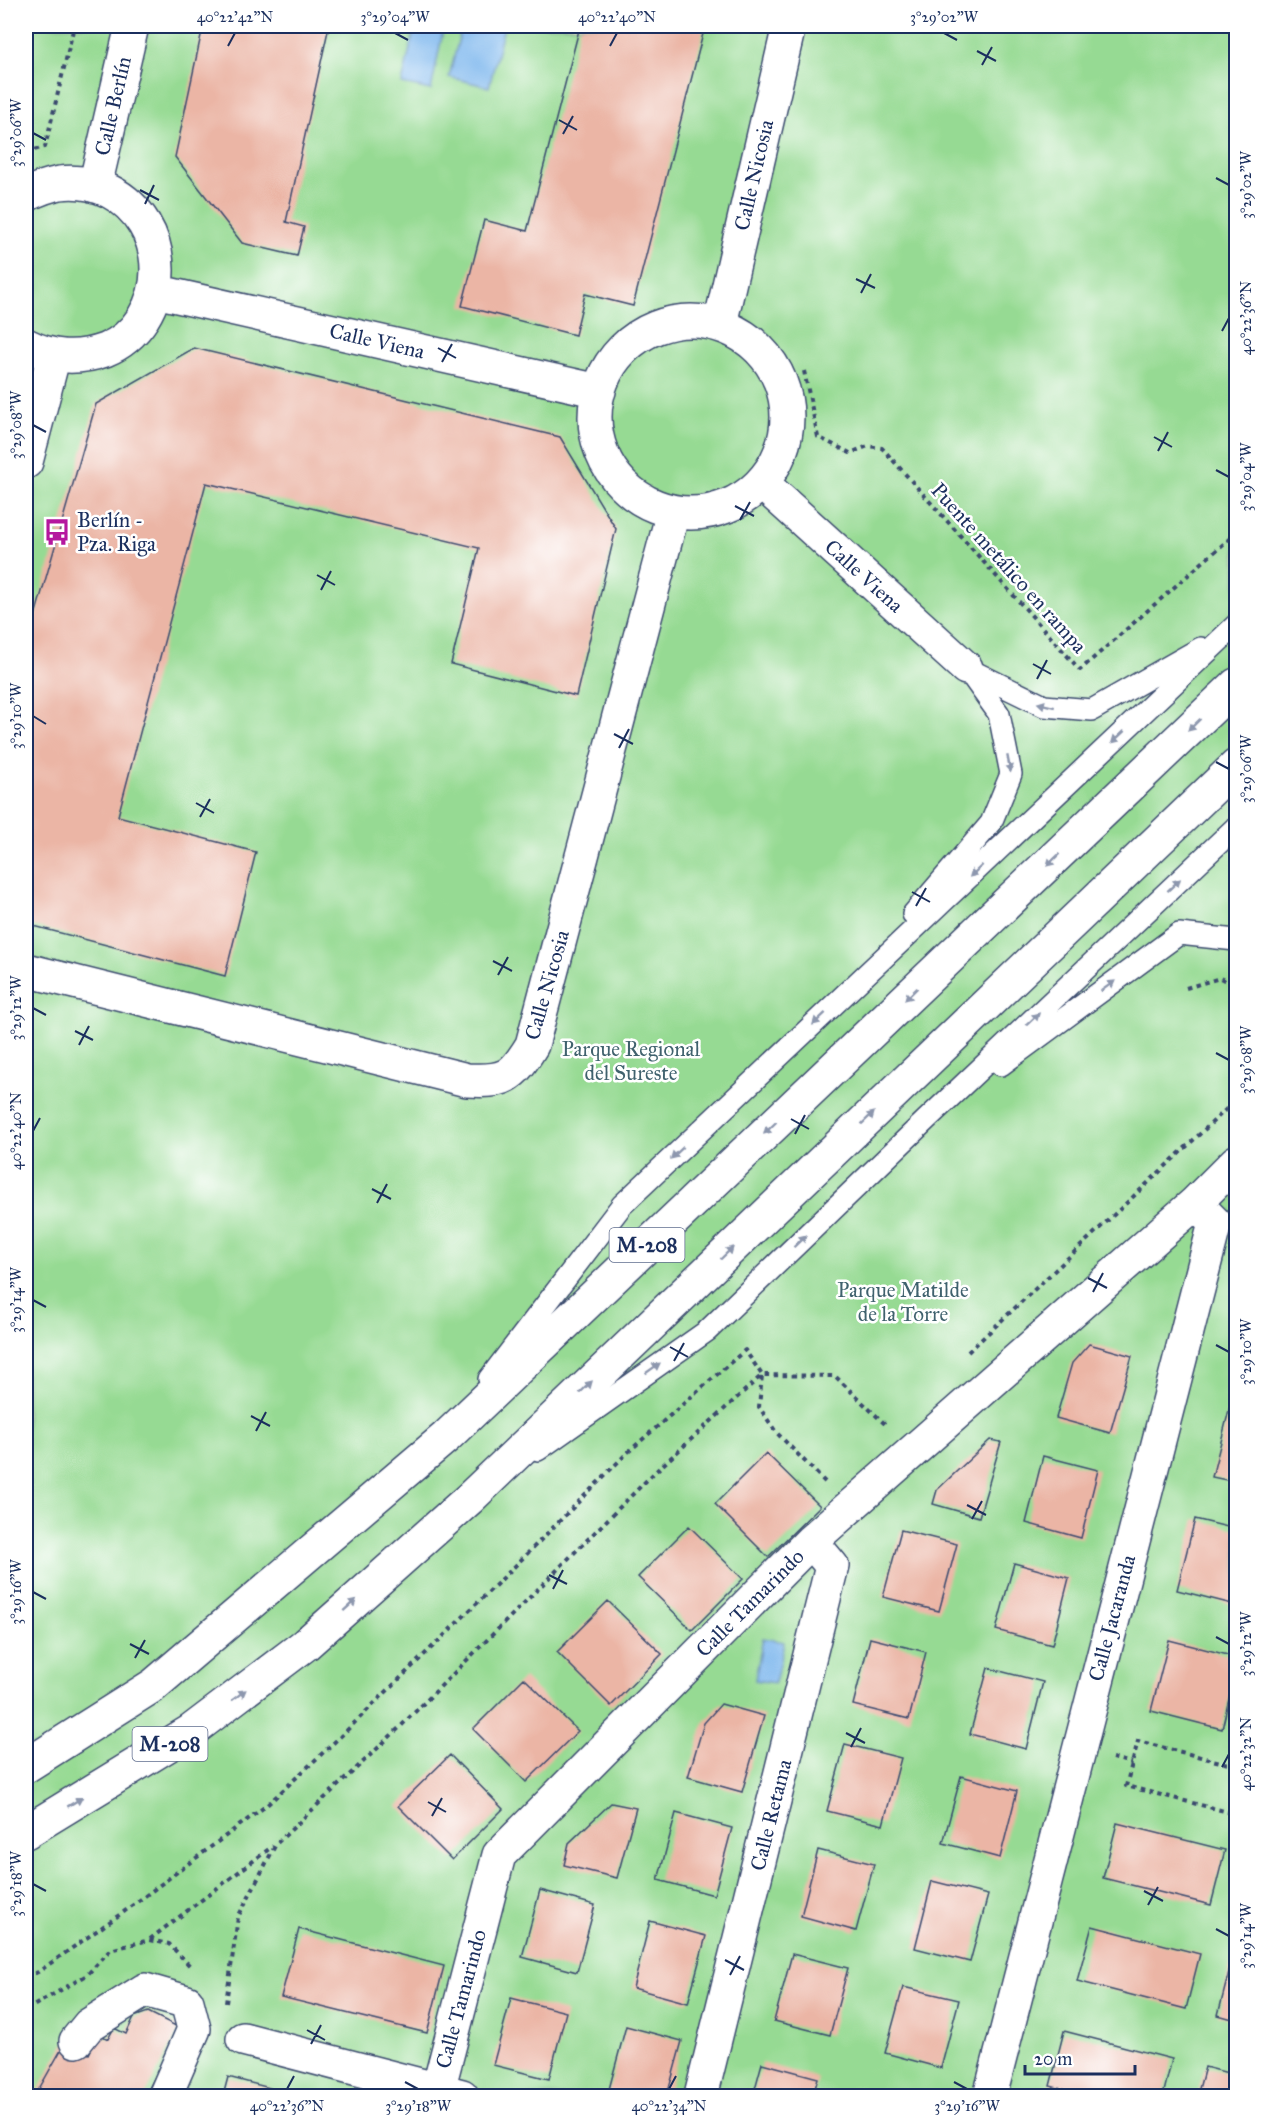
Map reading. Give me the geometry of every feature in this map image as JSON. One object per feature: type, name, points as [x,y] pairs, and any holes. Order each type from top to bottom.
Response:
[{"type":"street","name":"Calle Berlín","points":[[95,186],[132,26]]},
{"type":"street","name":"Calle Nicosia","points":[[720,324],[789,26]]},
{"type":"street","points":[[26,195],[60,183],[95,186],[110,192],[137,213],[146,226],[153,241],[158,274],[149,308],[140,323],[127,337],[112,347],[77,357],[40,350],[26,462]]},
{"type":"street","name":"Calle Viena","points":[[155,291],[599,392]]},
{"type":"street","points":[[699,320],[720,324],[740,332],[757,345],[771,362],[781,381],[787,402],[788,424],[784,446],[762,483],[730,505],[712,511],[693,513],[673,512],[653,506],[620,482],[607,465],[599,445],[595,425],[599,392],[610,365],[623,348],[639,335],[658,326],[678,321],[699,320]]},
{"type":"street","name":"Calle Viena","points":[[762,483],[966,668]]},
{"type":"street","name":"Calle Nicosia","points":[[26,970],[467,1080],[491,1082],[505,1077],[519,1066],[532,1045],[673,512]]},
{"type":"street","name":"M-208","points":[[26,1766],[154,1685],[446,1437],[1236,685]]},
{"type":"street","name":"M-208","points":[[26,1832],[191,1731],[306,1644],[469,1499],[1236,766]]},
{"type":"street","points":[[1195,1203],[1236,1162]]},
{"type":"street","name":"Calle Tamarindo","points":[[450,2093],[499,1855],[811,1541],[1195,1203]]},
{"type":"street","name":"Calle Jacaranda","points":[[990,2097],[1215,1223],[1195,1203]]},
{"type":"street","name":"Calle Retama","points":[[701,2097],[832,1566],[811,1541]]},
{"type":"street","points":[[76,2041],[89,2025],[145,1990],[187,2002],[194,2029],[165,2097]]},
{"type":"street","points":[[243,2039],[450,2093]]},
{"type":"lane","points":[[966,668],[1044,706],[1092,710],[1233,628]]},
{"type":"lane","points":[[446,1437],[622,1205],[1233,628]]},
{"type":"lane","points":[[842,997],[991,823],[1011,774],[999,714],[966,668]]},
{"type":"lane","points":[[469,1499],[707,1331],[1236,827]]},
{"type":"lane","points":[[926,1120],[1179,934],[1236,940]]},
{"type":"path","points":[[26,152],[45,147],[74,26]]},
{"type":"path","name":"Puente metálico en rampa","points":[[804,371],[818,437],[850,453],[867,446],[882,448],[1080,670],[1236,533]]},
{"type":"path","points":[[1186,988],[1220,978],[1236,986]]},
{"type":"path","points":[[966,1354],[1236,1100]]},
{"type":"path","points":[[26,1977],[38,1972],[125,1911],[267,1805],[497,1584],[627,1453],[745,1350],[762,1374],[759,1407],[776,1432],[831,1488]]},
{"type":"path","points":[[149,1940],[276,1844],[399,1728],[654,1473],[762,1374],[835,1376],[888,1427],[896,1419]]},
{"type":"path","points":[[1236,1766],[1138,1741],[1126,1786],[1236,1814]]},
{"type":"path","points":[[226,2003],[238,1917],[276,1844]]},
{"type":"green space","name":"Parque Regional del Sureste","points":[[26,26],[1236,26],[1236,2096],[26,2096]]},
{"type":"water","points":[[415,26],[444,26],[431,90],[402,84]]},
{"type":"water","points":[[462,26],[504,27],[489,87],[449,77]]},
{"type":"water","points":[[763,1638],[784,1642],[775,1683],[755,1680]]},
{"type":"building","points":[[203,26],[329,26],[286,222],[304,227],[297,256],[242,243],[175,157]]},
{"type":"building","points":[[580,26],[705,26],[633,306],[585,294],[575,335],[462,306],[484,220],[527,231]]},
{"type":"building","points":[[194,348],[560,437],[616,529],[576,696],[451,664],[479,548],[206,483],[118,816],[256,852],[225,976],[26,924],[26,647],[96,404]]},
{"type":"building","points":[[1089,1344],[1132,1356],[1110,1433],[1056,1418],[1072,1363]]},
{"type":"building","points":[[1230,1406],[1236,1407],[1236,1482],[1212,1477]]},
{"type":"building","points":[[990,1440],[1001,1442],[979,1517],[933,1504],[937,1490]]},
{"type":"building","points":[[766,1453],[820,1506],[768,1557],[715,1504]]},
{"type":"building","points":[[1043,1456],[1098,1470],[1081,1538],[1026,1523]]},
{"type":"building","points":[[1195,1519],[1236,1529],[1236,1605],[1177,1590]]},
{"type":"building","points":[[689,1526],[743,1579],[692,1630],[638,1577]]},
{"type":"building","points":[[901,1530],[957,1544],[939,1611],[883,1597]]},
{"type":"building","points":[[1014,1563],[1069,1578],[1052,1645],[996,1630]]},
{"type":"building","points":[[608,1601],[662,1654],[611,1706],[557,1652]]},
{"type":"building","points":[[870,1638],[926,1652],[909,1719],[853,1705]]},
{"type":"building","points":[[1169,1640],[1236,1657],[1236,1669],[1222,1729],[1151,1711]]},
{"type":"building","points":[[988,1668],[1043,1682],[1026,1749],[970,1734]]},
{"type":"building","points":[[524,1678],[578,1731],[526,1782],[473,1729]]},
{"type":"building","points":[[721,1704],[764,1716],[742,1792],[688,1777],[704,1723]]},
{"type":"building","points":[[845,1744],[901,1758],[883,1825],[827,1811]]},
{"type":"building","points":[[450,1755],[503,1809],[452,1860],[398,1806]]},
{"type":"building","points":[[961,1776],[1017,1791],[1000,1858],[943,1843]]},
{"type":"building","points":[[611,1803],[636,1808],[617,1878],[564,1865],[569,1843]]},
{"type":"building","points":[[676,1813],[732,1828],[714,1895],[658,1880]]},
{"type":"building","points":[[1117,1823],[1225,1850],[1211,1905],[1103,1878]]},
{"type":"building","points":[[818,1850],[874,1864],[856,1931],[801,1916]]},
{"type":"building","points":[[932,1881],[988,1895],[970,1962],[915,1948]]},
{"type":"building","points":[[540,1890],[595,1905],[577,1972],[522,1957]]},
{"type":"building","points":[[650,1921],[706,1936],[688,2003],[633,1988]]},
{"type":"building","points":[[1092,1926],[1200,1954],[1186,2009],[1077,1981]]},
{"type":"building","points":[[299,1929],[444,1966],[427,2033],[281,1997]]},
{"type":"building","points":[[792,1954],[848,1968],[830,2035],[774,2021]]},
{"type":"building","points":[[1232,1960],[1236,1961],[1236,2020],[1218,2015]]},
{"type":"building","points":[[903,1987],[959,2000],[941,2068],[885,2053]]},
{"type":"building","points":[[511,1998],[566,2012],[549,2079],[493,2065]]},
{"type":"building","points":[[148,2012],[180,2028],[145,2096],[35,2096],[65,2043],[89,2054],[99,2034],[108,2039],[114,2028],[126,2034],[134,2017]]},
{"type":"building","points":[[626,2026],[682,2041],[667,2096],[621,2096],[608,2093]]},
{"type":"building","points":[[1064,2031],[1172,2059],[1163,2096],[1090,2096],[1050,2086]]},
{"type":"building","points":[[762,2063],[818,2078],[813,2096],[753,2096]]},
{"type":"building","points":[[1205,2067],[1236,2075],[1236,2096],[1197,2096]]},
{"type":"building","points":[[228,2077],[270,2088],[268,2096],[223,2096]]},
{"type":"place","name":"Berlín - Pza. Riga","points":[[57,532]]},
{"type":"park label","name":"Parque Matilde de la Torre","points":[[903,1302]]}]
